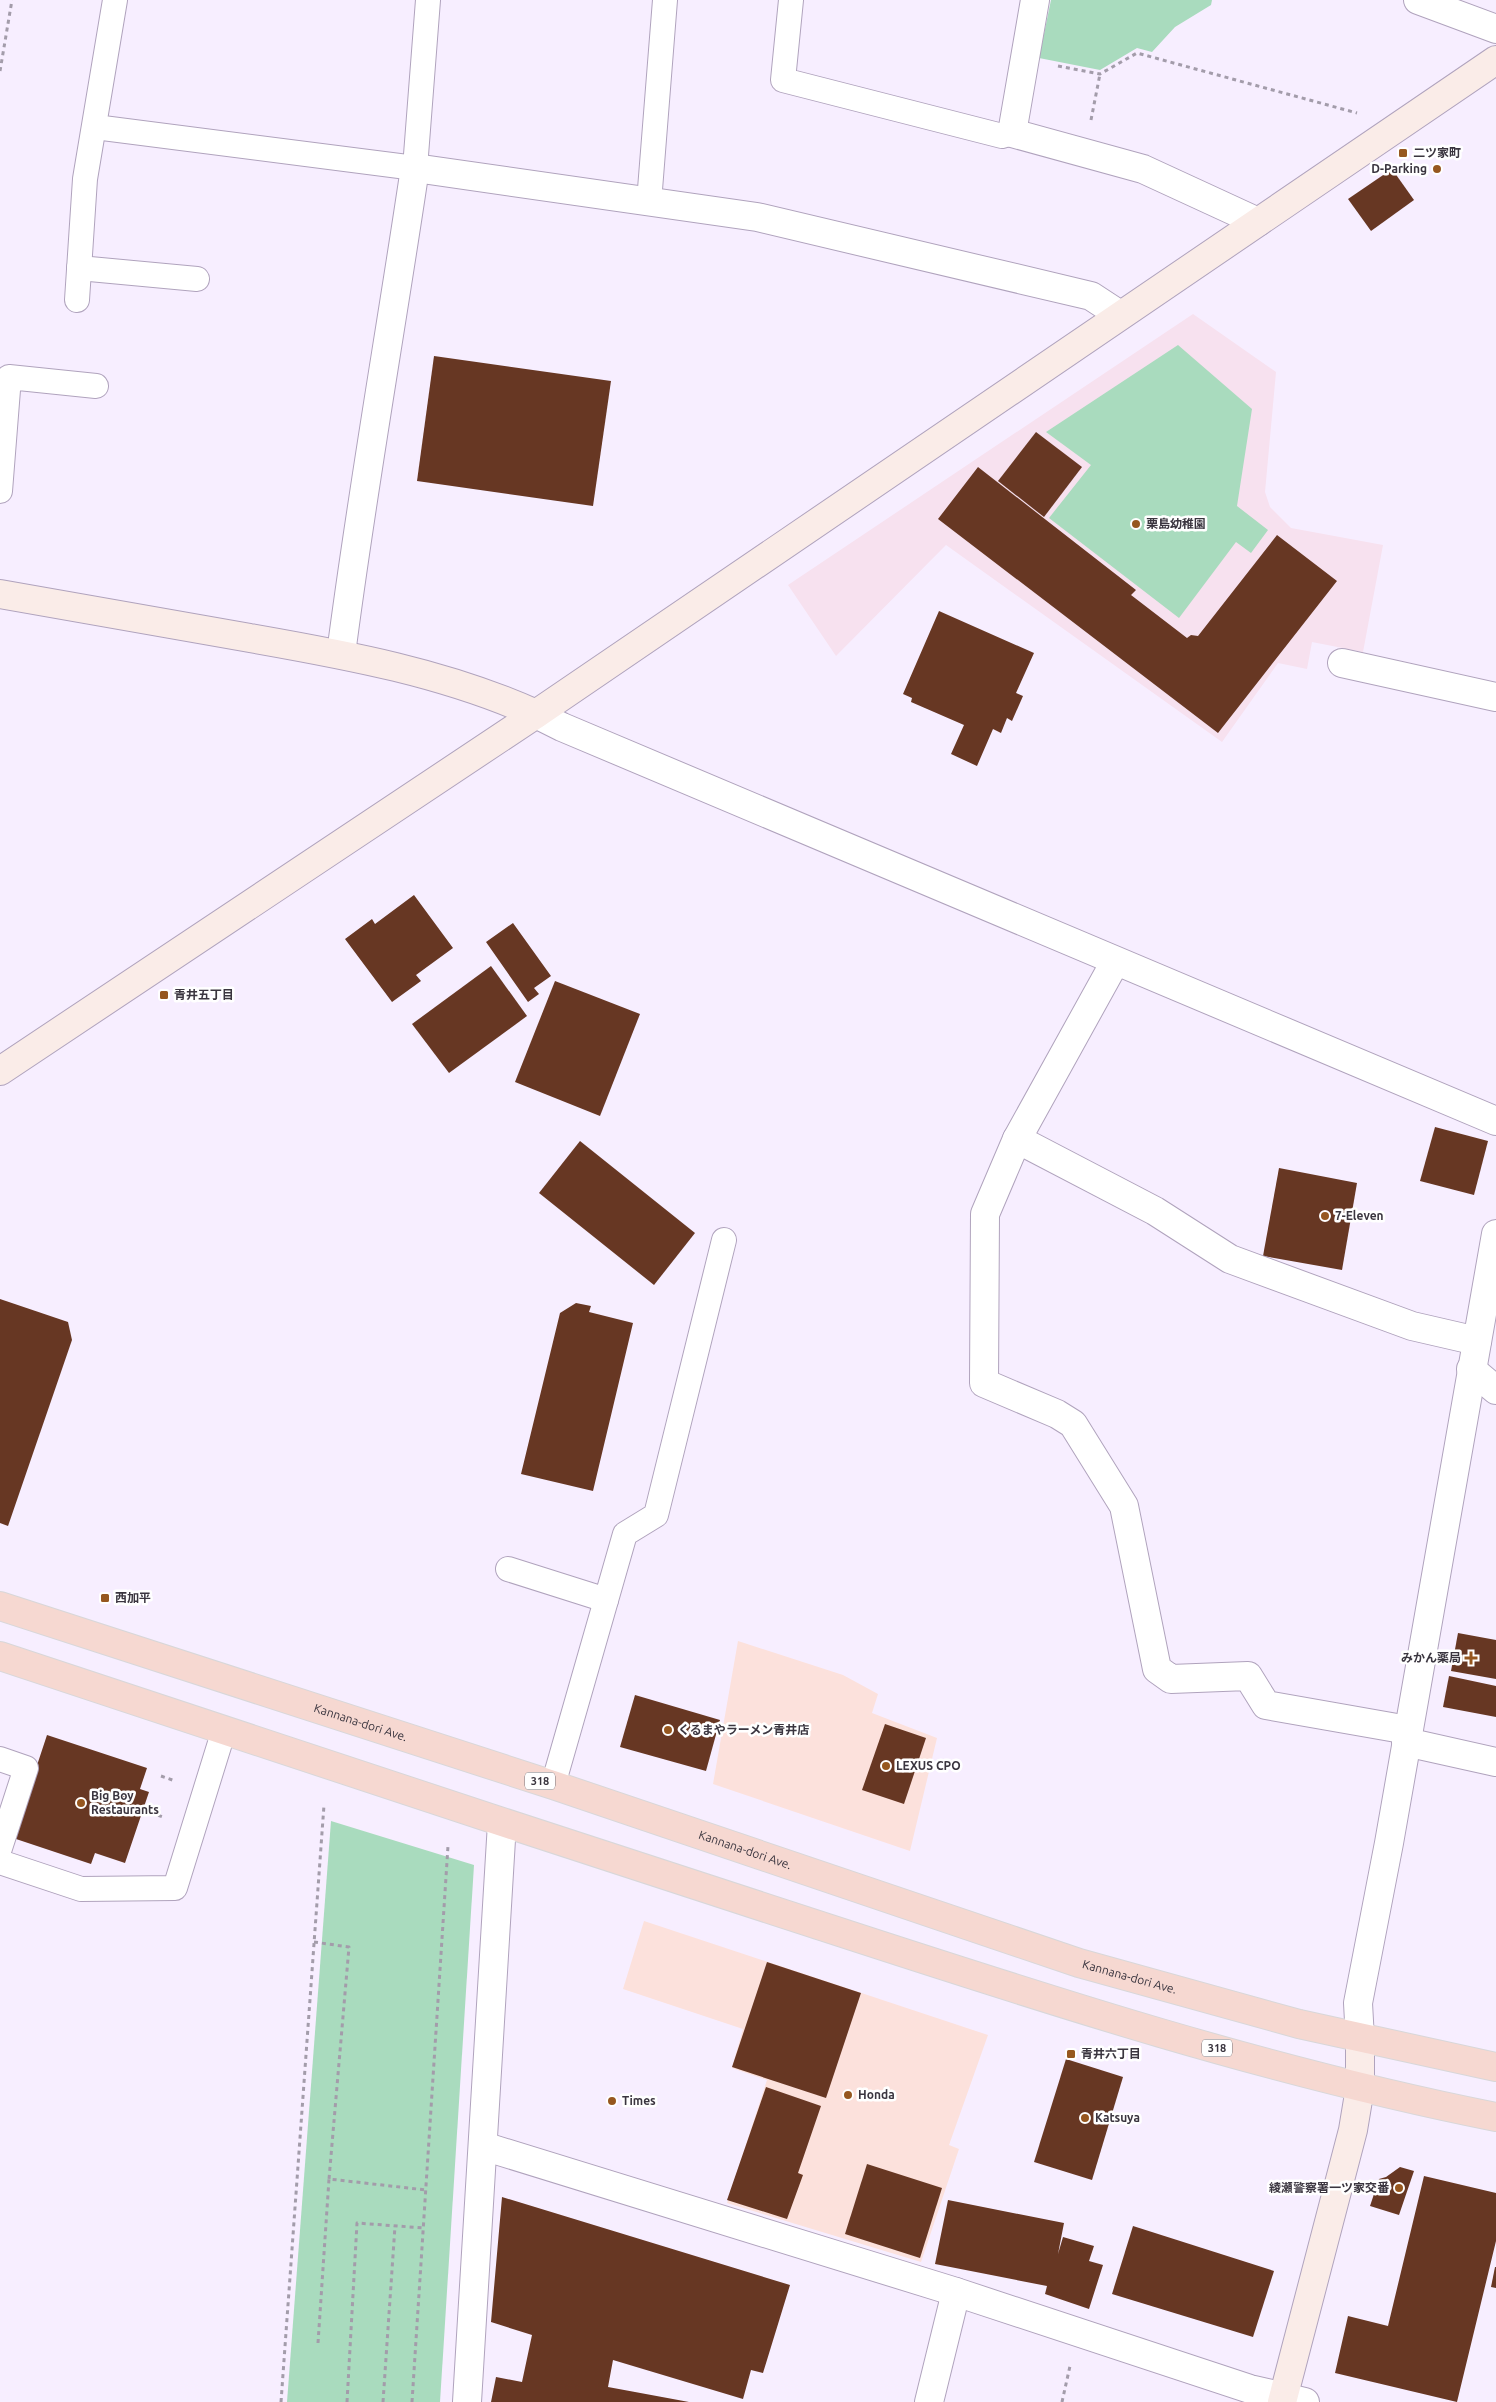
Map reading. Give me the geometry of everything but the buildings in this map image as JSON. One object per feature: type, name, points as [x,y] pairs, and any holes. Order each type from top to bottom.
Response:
[{"type":"main road","name":"Kannana-dori Ave.","points":[[0,1606],[553,1785],[1078,1963],[1299,2024],[1360,2039],[1496,2067]]},
{"type":"main road","name":"318","points":[[0,1656],[502,1822],[1075,2008],[1360,2088],[1496,2117]]},
{"type":"street","points":[[1036,0],[1012,133],[1143,169],[1258,222]]},
{"type":"street","points":[[1418,0],[1496,29]]},
{"type":"street","points":[[0,1071],[536,714],[1496,60]]},
{"type":"street","points":[[341,654],[357,527],[388,351],[415,168],[757,217],[1091,296],[1120,315]]},
{"type":"street","points":[[0,594],[341,654],[410,671],[509,702],[562,727],[1115,962],[1496,1121]]},
{"type":"street","points":[[1342,663],[1496,697]]},
{"type":"street","points":[[1115,962],[1017,1138],[985,1214],[984,1383],[1057,1414],[1073,1424],[1124,1506],[1157,1670],[1171,1679],[1248,1676],[1266,1705],[1407,1736],[1496,1762]]},
{"type":"street","points":[[1017,1138],[1155,1211],[1230,1258],[1412,1326],[1477,1341]]},
{"type":"street","points":[[483,2146],[956,2292],[1241,2386],[1290,2400],[1360,2088],[1358,2003],[1496,1234]]},
{"type":"street","points":[[1471,1369],[1496,1390]]},
{"type":"street","points":[[467,2402],[502,1822]]},
{"type":"street","points":[[929,2402],[956,2292]]},
{"type":"lane","points":[[77,300],[85,180],[115,0]]},
{"type":"lane","points":[[95,127],[415,168],[428,0]]},
{"type":"lane","points":[[649,202],[665,0]]},
{"type":"lane","points":[[791,0],[784,80],[1002,136],[1012,133]]},
{"type":"lane","points":[[79,268],[197,279]]},
{"type":"lane","points":[[0,490],[8,378],[96,386]]},
{"type":"lane","points":[[553,1785],[625,1534],[656,1515],[724,1240]]},
{"type":"lane","points":[[508,1569],[606,1600]]},
{"type":"lane","points":[[0,1862],[81,1889],[175,1888],[224,1730]]},
{"type":"lane","points":[[0,1759],[26,1768],[0,1848]]},
{"type":"path","points":[[0,71],[12,0]]},
{"type":"path","points":[[1025,59],[1100,74],[1137,53],[1360,114]]},
{"type":"path","points":[[1084,152],[1100,74]]},
{"type":"path","points":[[281,2402],[324,1805]]},
{"type":"path","points":[[412,2402],[448,1846]]},
{"type":"path","points":[[314,1942],[349,1947],[329,2179],[318,2343]]},
{"type":"path","points":[[329,2179],[426,2190]]},
{"type":"path","points":[[347,2402],[357,2223],[424,2228]]},
{"type":"path","points":[[383,2402],[395,2226]]},
{"type":"shaded area","points":[[1193,314],[1276,372],[1265,492],[1270,507],[1291,528],[1383,545],[1363,652],[1312,642],[1307,669],[1278,663],[1222,742],[946,545],[836,656],[788,585]]},
{"type":"shaded area","points":[[738,1641],[843,1675],[878,1694],[872,1713],[937,1738],[910,1851],[713,1784]]},
{"type":"shaded area","points":[[644,1921],[988,2035],[949,2145],[959,2149],[921,2262],[727,2203],[767,2080],[732,2068],[743,2029],[623,1989]]},
{"type":"green space","points":[[1051,0],[1212,0],[1211,5],[1175,27],[1152,52],[1137,48],[1100,70],[1039,58]]},
{"type":"green space","points":[[1178,345],[1252,409],[1237,506],[1268,530],[1251,553],[1236,542],[1179,618],[1049,518],[1091,465],[1046,432]]},
{"type":"green space","points":[[331,1821],[474,1865],[440,2402],[287,2402]]},
{"type":"place","name":"二ツ家町","points":[[1403,153]]},
{"type":"place","name":"D-Parking","points":[[1437,169]]},
{"type":"place","name":"栗島幼稚園","points":[[1136,524]]},
{"type":"place","name":"青井五丁目","points":[[164,995]]},
{"type":"place","name":"7-Eleven","points":[[1325,1216]]},
{"type":"place","name":"西加平","points":[[105,1598]]},
{"type":"place","name":"みかん薬局","points":[[1471,1658]]},
{"type":"place","name":"くるまやラーメン青井店","points":[[668,1730]]},
{"type":"place","name":"LEXUS CPO","points":[[886,1766]]},
{"type":"place","name":"Big Boy Restaurants","points":[[81,1803]]},
{"type":"place","name":"青井六丁目","points":[[1071,2054]]},
{"type":"place","name":"Honda","points":[[848,2095]]},
{"type":"place","name":"Times","points":[[612,2101]]},
{"type":"place","name":"Katsuya","points":[[1085,2118]]},
{"type":"place","name":"綾瀬警察署一ツ家交番","points":[[1399,2188]]}]
